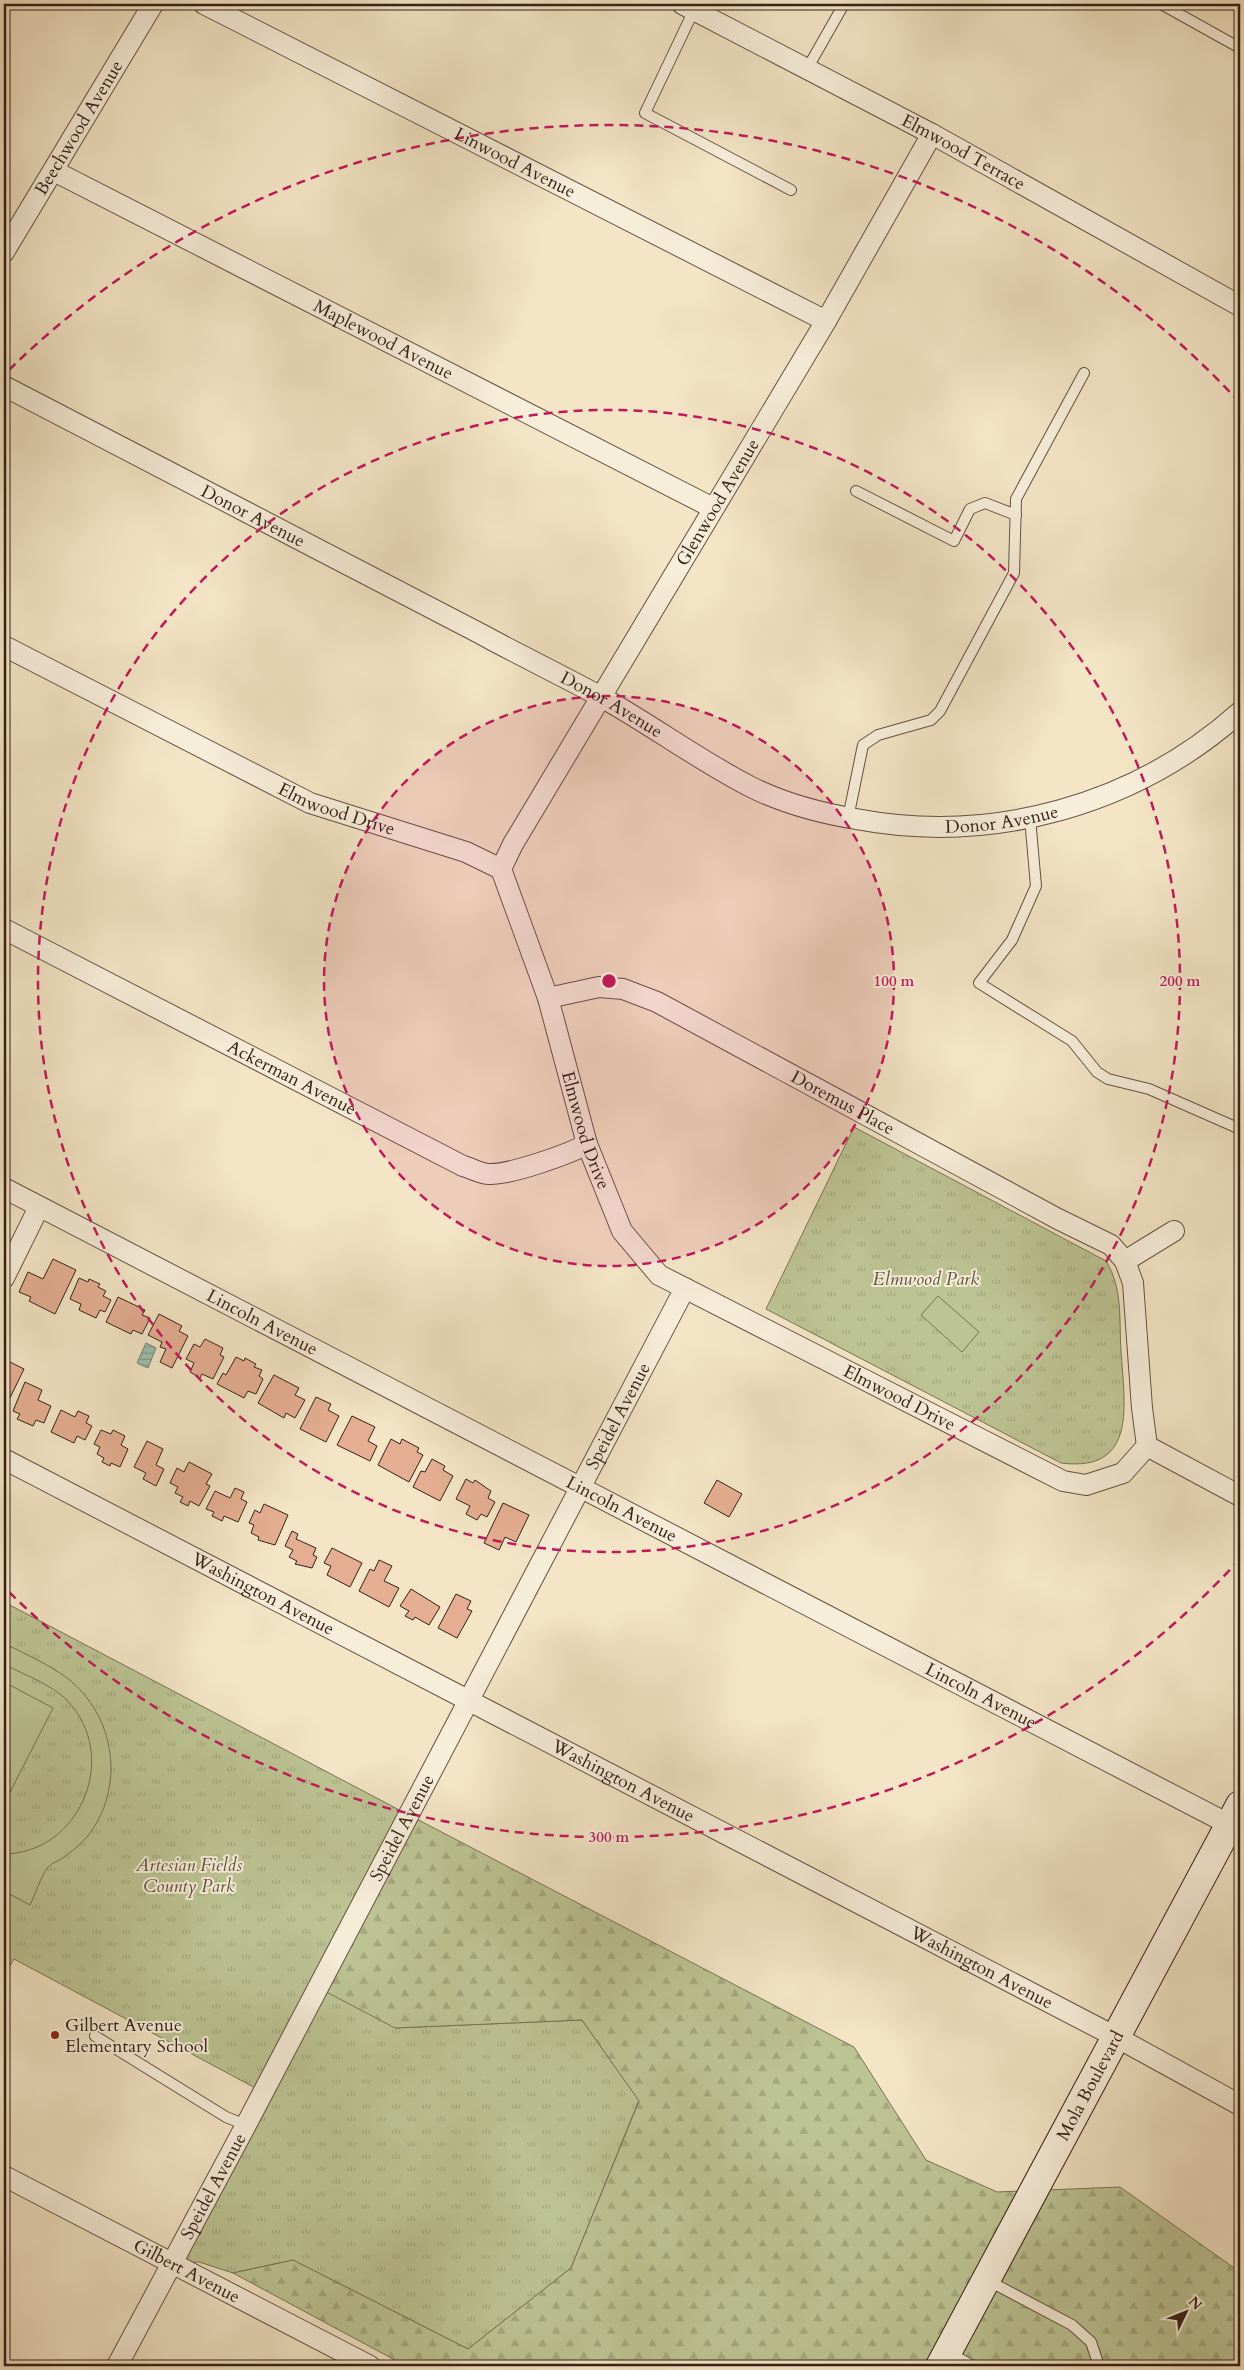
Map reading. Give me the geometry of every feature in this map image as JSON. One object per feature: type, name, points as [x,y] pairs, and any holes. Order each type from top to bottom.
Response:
[{"type":"street","name":"Beechwood Avenue","points":[[4,252],[153,4]]},
{"type":"street","name":"Linwood Avenue","points":[[204,4],[826,320]]},
{"type":"street","name":"Elmwood Terrace","points":[[688,7],[932,134],[1240,306]]},
{"type":"street","name":"Glenwood Avenue","points":[[502,870],[513,844],[602,698],[826,320],[932,134]]},
{"type":"street","name":"Maplewood Avenue","points":[[54,171],[713,508]]},
{"type":"street","name":"Donor Avenue","points":[[4,386],[602,698],[751,787],[796,804],[848,818],[880,824],[928,828],[975,826],[1030,818],[1061,811],[1105,796],[1149,776],[1183,757],[1240,712]]},
{"type":"street","name":"Elmwood Drive","points":[[4,646],[310,803],[466,852],[502,870],[548,998],[587,1144],[622,1231],[659,1275],[1063,1481],[1086,1485],[1123,1473],[1147,1446]]},
{"type":"street","name":"Ackerman Avenue","points":[[4,929],[463,1166],[489,1174],[514,1170],[566,1155],[587,1144]]},
{"type":"street","name":"Doremus Place","points":[[548,998],[599,987],[623,989],[657,1002],[1058,1219],[1111,1245],[1125,1261],[1133,1283],[1142,1408],[1147,1446]]},
{"type":"street","name":"Lincoln Avenue","points":[[4,1188],[579,1488],[1237,1820]]},
{"type":"street","points":[[4,1278],[40,1207]]},
{"type":"street","points":[[1125,1261],[1174,1231]]},
{"type":"street","name":"Speidel Avenue","points":[[116,2366],[246,2125],[470,1701],[579,1488],[685,1288]]},
{"type":"street","points":[[1147,1446],[1240,1496]]},
{"type":"street","name":"Washington Avenue","points":[[4,1459],[1116,2037],[1240,2105]]},
{"type":"street","name":"Mola Boulevard","points":[[944,2359],[1116,2037],[1237,1820]]},
{"type":"street","name":"Gilbert Avenue","points":[[4,2176],[370,2366]]},
{"type":"lane","points":[[807,69],[844,4]]},
{"type":"lane","points":[[1161,4],[1240,48]]},
{"type":"lane","points":[[688,7],[644,113],[791,190]]},
{"type":"lane","points":[[848,818],[864,745],[878,735],[931,720],[940,711],[1014,573],[1016,499],[1084,373]]},
{"type":"lane","points":[[856,491],[954,540],[970,509],[985,504],[1016,515]]},
{"type":"lane","points":[[1030,818],[1036,886],[1012,940],[978,983],[1072,1041],[1096,1072],[1108,1079],[1149,1089],[1240,1129]]},
{"type":"lane","points":[[94,2036],[226,2117],[246,2125]]},
{"type":"lane","points":[[986,2280],[1072,2325],[1090,2342],[1099,2366]]},
{"type":"lane","points":[[944,2359],[973,2366]]},
{"type":"green space","name":"Elmwood Park","points":[[854,1127],[1106,1261],[1118,1293],[1124,1411],[1121,1430],[1115,1445],[1104,1457],[1086,1463],[1061,1463],[766,1309]]},
{"type":"green space","points":[[938,1296],[979,1332],[962,1352],[921,1315]]},
{"type":"green space","name":"Artesian Fields County Park","points":[[4,1602],[407,1814],[395,2028],[582,2020],[639,2100],[571,2268],[468,2349],[293,2260],[233,2273],[199,2262],[170,2263],[261,2091],[14,1959],[4,1975]]},
{"type":"green space","points":[[4,1643],[60,1673],[84,1694],[96,1712],[105,1732],[110,1753],[111,1775],[107,1797],[99,1818],[87,1837],[75,1849],[48,1867],[30,1905],[4,1891],[4,1854],[30,1850],[52,1838],[70,1821],[83,1801],[90,1777],[91,1753],[85,1728],[72,1706],[50,1687],[4,1664]]},
{"type":"green space","points":[[4,1682],[53,1708],[4,1804]]},
{"type":"green space","points":[[407,1814],[854,2047],[926,2160],[997,2192],[1120,2187],[1240,2272],[1240,2366],[406,2366],[233,2273],[293,2260],[468,2349],[571,2268],[639,2101],[582,2020],[395,2028],[317,1987]]},
{"type":"shaded area","points":[[146,1343],[156,1348],[148,1368],[137,1363]]},
{"type":"building","points":[[53,1259],[76,1270],[55,1314],[29,1301],[31,1297],[19,1292],[28,1272],[43,1279]]},
{"type":"building","points":[[79,1278],[88,1282],[89,1279],[100,1284],[98,1287],[106,1291],[103,1296],[111,1300],[105,1312],[100,1310],[96,1318],[79,1310],[81,1304],[70,1299]]},
{"type":"building","points":[[118,1297],[145,1310],[142,1315],[150,1318],[142,1334],[133,1330],[131,1334],[106,1322]]},
{"type":"building","points":[[159,1314],[182,1326],[179,1331],[188,1336],[172,1368],[160,1362],[166,1349],[160,1347],[162,1342],[148,1335]]},
{"type":"building","points":[[205,1339],[223,1348],[220,1355],[224,1357],[213,1379],[202,1374],[200,1378],[190,1372],[194,1363],[186,1359],[194,1344],[200,1347]]},
{"type":"building","points":[[236,1357],[244,1361],[245,1358],[256,1364],[254,1367],[262,1370],[259,1376],[263,1379],[256,1394],[248,1391],[244,1398],[217,1384],[223,1373],[226,1375]]},
{"type":"building","points":[[8,1361],[24,1369],[6,1406],[4,1405],[4,1367]]},
{"type":"building","points":[[274,1375],[299,1388],[295,1395],[305,1400],[295,1418],[286,1413],[284,1418],[258,1403]]},
{"type":"building","points":[[25,1382],[42,1390],[38,1400],[51,1406],[44,1423],[36,1420],[33,1426],[17,1419],[20,1414],[13,1411]]},
{"type":"building","points":[[316,1397],[331,1404],[328,1410],[339,1416],[326,1442],[300,1429]]},
{"type":"building","points":[[61,1410],[75,1417],[78,1411],[89,1416],[86,1423],[92,1426],[85,1440],[77,1436],[74,1443],[51,1432]]},
{"type":"building","points":[[352,1416],[375,1427],[368,1441],[377,1446],[370,1461],[337,1445]]},
{"type":"building","points":[[101,1430],[111,1434],[113,1430],[125,1436],[121,1445],[128,1449],[120,1467],[111,1463],[110,1466],[102,1462],[104,1458],[97,1454],[100,1447],[94,1444]]},
{"type":"building","points":[[391,1439],[400,1444],[402,1439],[419,1448],[417,1452],[423,1455],[409,1482],[378,1465]]},
{"type":"building","points":[[147,1441],[163,1449],[156,1465],[164,1469],[156,1486],[143,1479],[146,1473],[134,1467]]},
{"type":"building","points":[[432,1459],[445,1466],[443,1470],[453,1476],[440,1501],[413,1487],[421,1471],[425,1472]]},
{"type":"building","points":[[189,1462],[212,1474],[206,1484],[210,1486],[199,1506],[190,1501],[188,1506],[180,1502],[183,1497],[175,1493],[178,1487],[170,1483],[177,1468],[184,1472]]},
{"type":"building","points":[[466,1479],[473,1483],[475,1480],[491,1491],[488,1498],[495,1502],[487,1517],[481,1514],[477,1520],[466,1514],[470,1506],[456,1499]]},
{"type":"building","points":[[717,1480],[742,1494],[729,1517],[704,1503]]},
{"type":"building","points":[[235,1488],[244,1492],[241,1499],[247,1502],[238,1522],[224,1516],[222,1521],[212,1516],[214,1512],[206,1509],[215,1491],[230,1498]]},
{"type":"building","points":[[503,1503],[529,1515],[516,1542],[505,1537],[499,1550],[484,1543]]},
{"type":"building","points":[[264,1504],[288,1515],[275,1545],[258,1540],[259,1537],[251,1533],[254,1525],[249,1523],[255,1510],[260,1513]]},
{"type":"building","points":[[292,1531],[298,1534],[296,1539],[316,1548],[313,1555],[317,1557],[312,1568],[295,1564],[297,1561],[289,1557],[293,1550],[285,1546]]},
{"type":"building","points":[[332,1548],[362,1563],[350,1587],[327,1575],[331,1566],[324,1563]]},
{"type":"building","points":[[379,1560],[392,1566],[384,1581],[399,1588],[389,1607],[359,1591],[370,1569],[374,1571]]},
{"type":"building","points":[[411,1589],[440,1607],[429,1625],[415,1617],[413,1620],[405,1616],[409,1611],[400,1606]]},
{"type":"building","points":[[456,1594],[471,1601],[467,1609],[472,1611],[457,1638],[438,1628]]},
{"type":"place","name":"Gilbert Avenue Elementary School","points":[[55,2035]]}]
